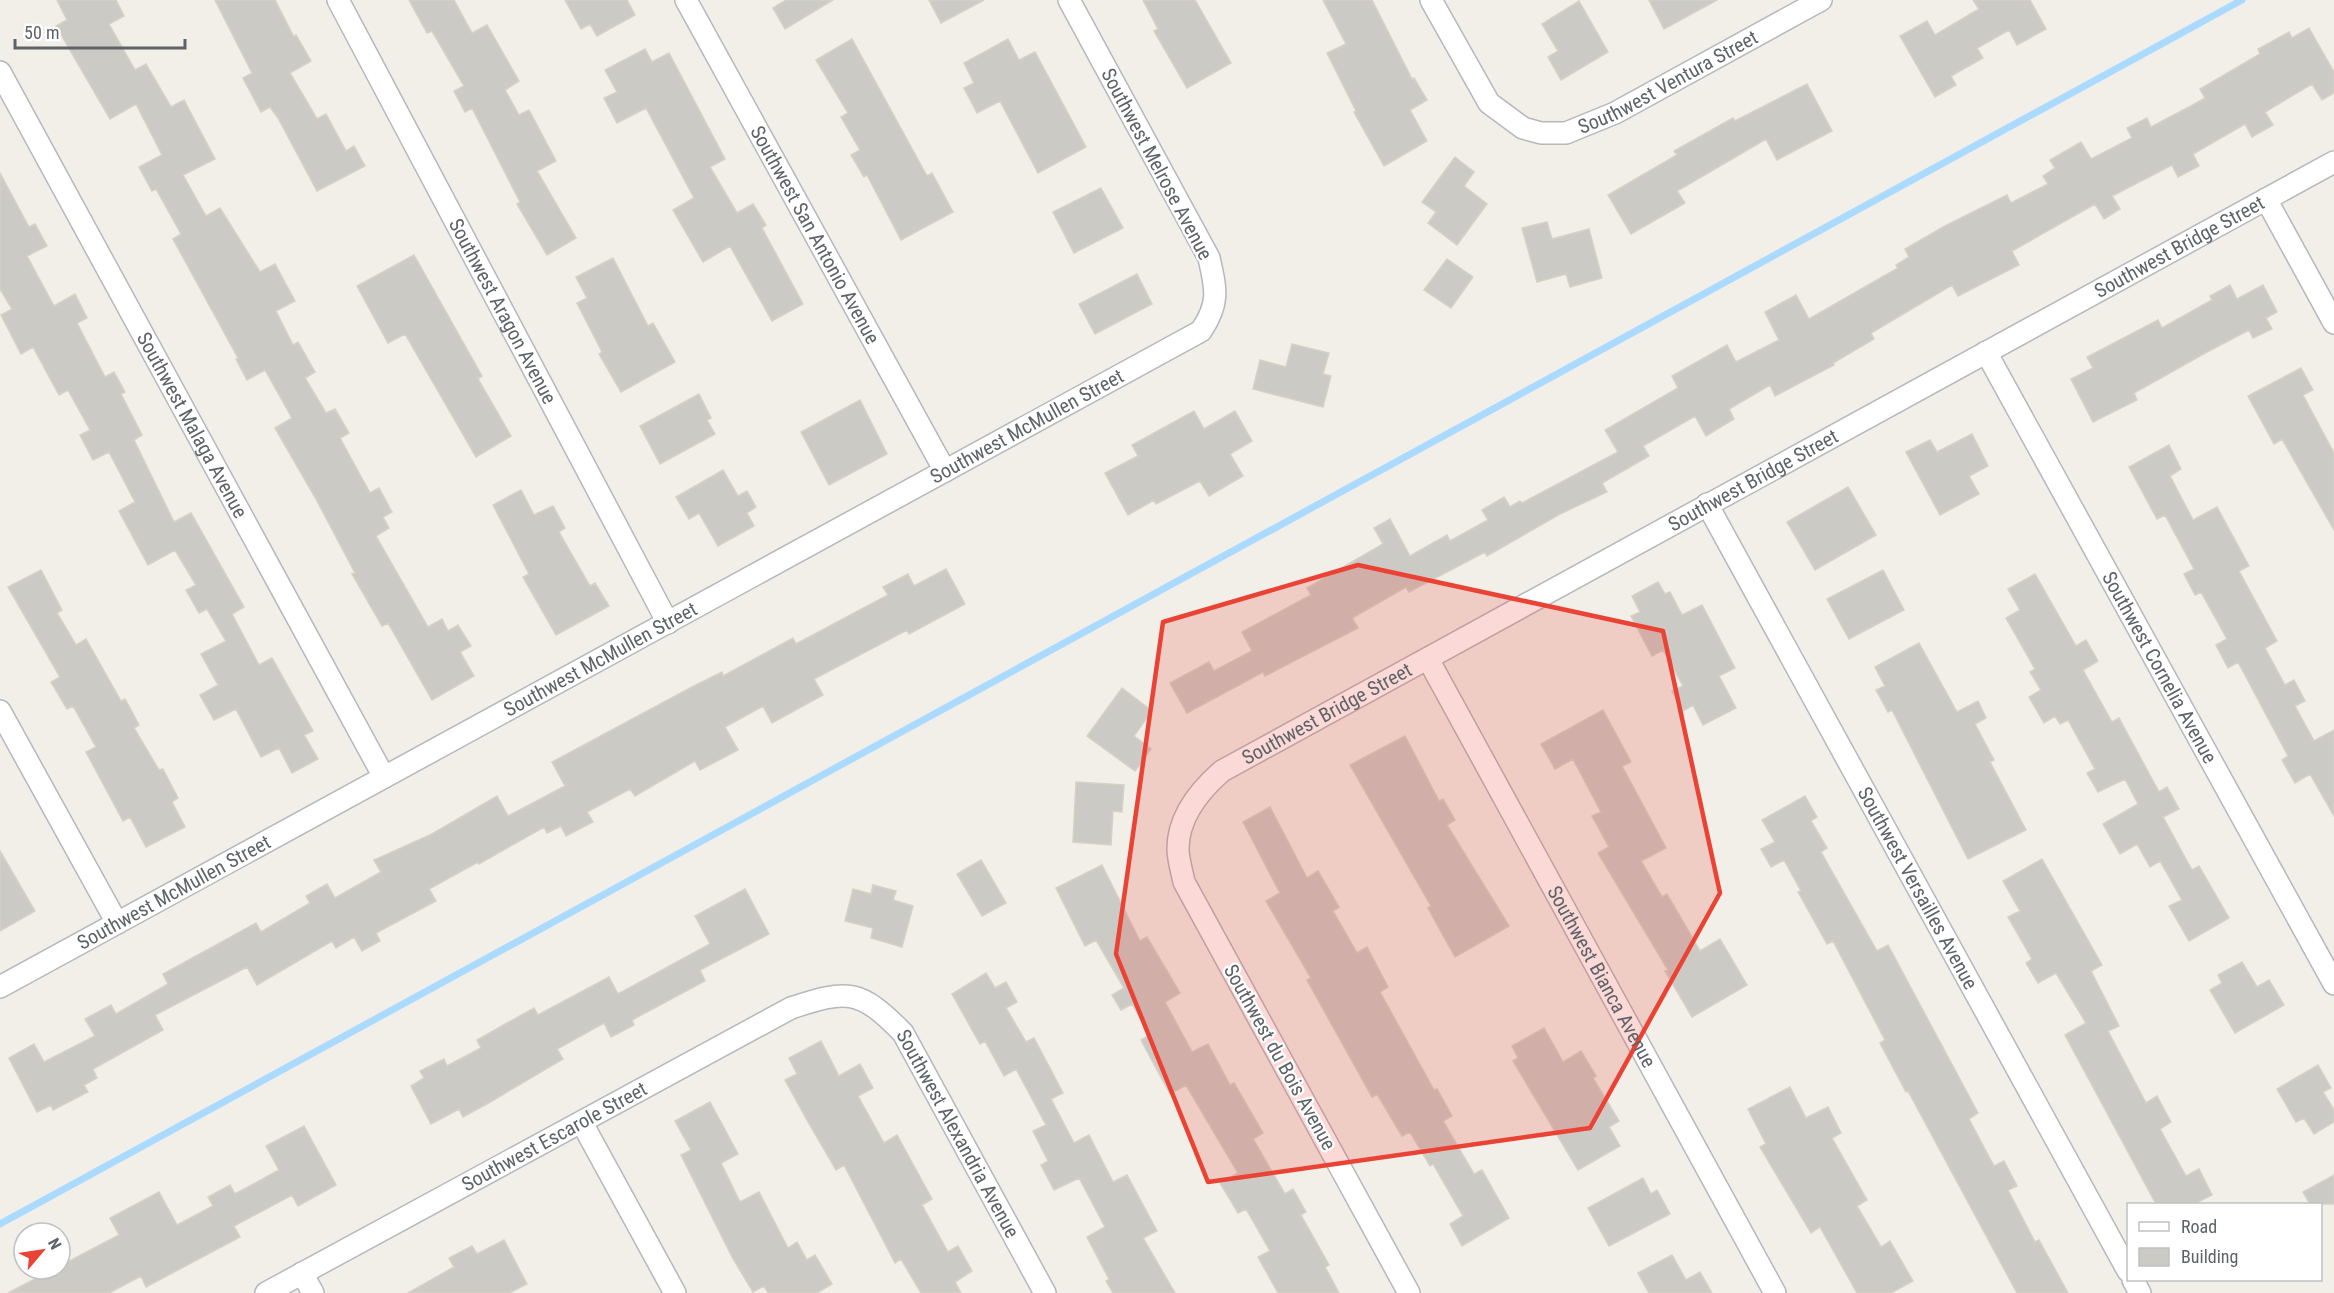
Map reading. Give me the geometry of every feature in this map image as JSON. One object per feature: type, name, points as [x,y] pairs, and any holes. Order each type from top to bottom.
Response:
[{"type":"street","name":"Southwest Aragon Avenue","points":[[338,0],[668,623]]},
{"type":"street","name":"Southwest San Antonio Avenue","points":[[686,0],[945,471]]},
{"type":"street","name":"Southwest Melrose Avenue","points":[[1069,0],[1209,258],[1217,295],[1210,318],[1201,331]]},
{"type":"street","name":"Southwest Ventura Street","points":[[1431,0],[1489,103],[1523,128],[1541,133],[1566,133],[1597,122],[1808,3]]},
{"type":"street","name":"Southwest Malaga Avenue","points":[[0,72],[384,777]]},
{"type":"street","name":"Southwest Bridge Street","points":[[1186,815],[1201,790],[1222,771],[2334,162]]},
{"type":"street","points":[[2266,199],[2334,323]]},
{"type":"street","name":"Southwest McMullen Street","points":[[0,987],[1201,331]]},
{"type":"street","name":"Southwest Cornelia Avenue","points":[[1986,352],[2334,984]]},
{"type":"street","name":"Southwest Versailles Avenue","points":[[1707,504],[2127,1269]]},
{"type":"street","name":"Southwest Bianca Avenue","points":[[1428,659],[1775,1293]]},
{"type":"street","points":[[0,711],[117,923]]},
{"type":"street","name":"Southwest du Bois Avenue","points":[[1186,815],[1178,848],[1184,882],[1409,1293]]},
{"type":"street","name":"Southwest Escarole Street","points":[[266,1293],[791,1008],[827,996],[849,995]]},
{"type":"street","name":"Southwest Alexandria Avenue","points":[[849,995],[877,1007],[903,1033],[1045,1293]]},
{"type":"street","points":[[582,1123],[675,1293]]},
{"type":"street","points":[[302,1273],[313,1293]]},
{"type":"highlighted area","points":[[1358,565],[1663,631],[1720,893],[1590,1128],[1208,1182],[1116,954],[1163,622]]},
{"type":"building","points":[[57,0],[116,0],[124,16],[109,24],[135,70],[146,64],[171,107],[184,100],[215,159],[183,175],[206,216],[220,208],[260,272],[275,264],[295,301],[276,311],[293,345],[298,342],[315,372],[305,378],[326,413],[335,409],[349,433],[340,438],[370,493],[379,488],[392,512],[383,517],[389,528],[376,536],[428,627],[442,619],[448,631],[458,625],[471,646],[460,652],[474,676],[432,700],[388,623],[382,626],[352,574],[355,573],[316,499],[275,428],[292,418],[265,370],[247,380],[236,359],[238,358],[173,239],[181,234],[156,189],[152,191],[139,167],[162,155],[136,104],[110,119],[56,26],[67,20]]},
{"type":"building","points":[[215,0],[275,0],[294,37],[296,35],[311,61],[290,73],[317,119],[326,114],[346,151],[354,146],[365,166],[317,191],[278,118],[270,107],[261,112],[243,78],[252,73]]},
{"type":"building","points":[[409,0],[454,0],[472,33],[487,25],[519,81],[505,90],[519,115],[529,110],[556,161],[537,171],[576,238],[547,255],[517,204],[520,202],[472,108],[465,112],[454,91],[464,86],[432,31],[427,33]]},
{"type":"building","points":[[565,0],[627,0],[635,15],[597,36],[590,24],[581,29]]},
{"type":"building","points":[[786,0],[833,0],[785,29],[773,8]]},
{"type":"building","points":[[929,0],[984,0],[941,23]]},
{"type":"building","points":[[1143,0],[1195,0],[1231,63],[1187,88],[1154,31],[1158,29]]},
{"type":"building","points":[[1323,0],[1372,0],[1412,79],[1414,78],[1427,100],[1410,110],[1427,141],[1384,166],[1354,112],[1356,111],[1327,53],[1346,44]]},
{"type":"building","points":[[1649,0],[1717,0],[1664,29]]},
{"type":"building","points":[[1973,0],[2030,0],[2046,29],[2017,45],[2009,30],[1977,48],[1983,58],[1951,76],[1956,85],[1935,97],[1900,36],[1927,21],[1935,35],[1979,9]]},
{"type":"building","points":[[1579,1],[1608,52],[1561,80],[1548,57],[1558,51],[1542,24]]},
{"type":"building","points":[[2309,28],[2334,72],[2334,93],[2322,100],[2312,84],[2265,112],[2273,125],[2252,137],[2245,124],[2193,154],[2199,166],[2178,177],[2172,165],[2112,196],[2120,209],[2104,219],[2095,204],[2012,251],[2019,265],[1958,296],[1952,285],[1871,333],[1874,339],[1833,363],[1834,365],[1775,396],[1770,385],[1729,409],[1734,419],[1706,436],[1695,416],[1643,446],[1649,456],[1602,483],[1607,492],[1560,514],[1487,556],[1485,552],[1409,592],[1406,587],[1352,618],[1358,628],[1265,676],[1263,672],[1187,713],[1170,683],[1209,662],[1214,671],[1252,651],[1242,632],[1311,595],[1307,588],[1383,544],[1374,528],[1390,519],[1410,556],[1447,535],[1450,541],[1488,520],[1482,510],[1504,497],[1510,507],[1520,501],[1522,503],[1618,452],[1605,430],[1678,388],[1672,376],[1727,345],[1736,362],[1779,340],[1765,312],[1796,295],[1809,319],[1898,268],[1896,265],[1909,257],[1905,249],[1945,226],[2007,195],[2011,203],[2048,184],[2043,176],[2055,168],[2050,160],[2081,142],[2091,159],[2132,138],[2127,128],[2147,118],[2151,127],[2205,98],[2200,89],[2260,54],[2258,49],[2289,32],[2292,38]]},
{"type":"building","points":[[852,39],[927,176],[932,173],[953,212],[901,240],[867,175],[864,177],[851,155],[860,150],[841,117],[848,113],[816,60]]},
{"type":"building","points":[[1008,39],[1019,60],[1035,52],[1086,147],[1038,173],[1000,101],[977,113],[964,88],[974,83],[964,63]]},
{"type":"building","points":[[645,49],[652,62],[669,53],[725,159],[710,167],[737,213],[753,204],[766,225],[762,228],[803,304],[772,321],[730,246],[703,262],[673,210],[694,198],[646,108],[617,123],[604,98],[617,92],[605,70]]},
{"type":"building","points":[[1807,84],[1832,131],[1777,160],[1766,139],[1677,191],[1685,203],[1631,234],[1608,195],[1677,155],[1674,151],[1733,118],[1735,121]]},
{"type":"building","points":[[1455,157],[1474,172],[1464,186],[1487,204],[1457,245],[1428,223],[1436,212],[1422,202]]},
{"type":"building","points":[[0,173],[29,227],[35,224],[47,246],[27,256],[54,306],[75,294],[87,318],[77,323],[105,377],[114,372],[125,392],[121,394],[142,435],[134,440],[174,522],[191,513],[244,607],[232,614],[259,665],[272,658],[313,731],[304,735],[318,759],[292,773],[279,748],[261,757],[236,709],[214,720],[200,695],[218,685],[201,654],[226,641],[207,609],[199,613],[186,590],[196,585],[175,550],[148,565],[119,511],[135,502],[109,452],[93,460],[80,435],[90,430],[68,390],[59,395],[33,347],[21,354],[1,315],[12,309],[0,289]]},
{"type":"building","points":[[1101,188],[1123,228],[1074,253],[1053,212]]},
{"type":"building","points":[[1547,222],[1552,239],[1589,229],[1602,278],[1570,287],[1566,274],[1537,282],[1522,228]]},
{"type":"building","points":[[414,255],[482,376],[478,379],[511,436],[476,457],[405,334],[388,343],[357,286]]},
{"type":"building","points":[[613,258],[648,326],[653,323],[675,362],[621,392],[599,354],[602,352],[577,303],[587,298],[576,277]]},
{"type":"building","points":[[1447,259],[1473,277],[1451,308],[1424,290]]},
{"type":"building","points":[[1137,274],[1152,304],[1095,334],[1079,304]]},
{"type":"building","points":[[2230,285],[2237,299],[2263,285],[2277,312],[2266,318],[2272,329],[2253,338],[2249,330],[2134,393],[2137,400],[2093,422],[2071,379],[2093,368],[2087,357],[2158,320],[2162,328],[2212,300],[2210,296]]},
{"type":"building","points":[[1292,344],[1329,353],[1323,374],[1331,376],[1323,407],[1253,389],[1260,360],[1286,367]]},
{"type":"building","points":[[2301,368],[2313,390],[2303,395],[2334,453],[2334,530],[2282,439],[2274,444],[2248,396]]},
{"type":"building","points":[[699,394],[711,418],[707,420],[715,434],[660,464],[640,426]]},
{"type":"building","points":[[860,400],[887,454],[829,485],[801,432]]},
{"type":"building","points":[[1194,411],[1204,429],[1235,411],[1252,441],[1230,454],[1243,476],[1209,496],[1200,481],[1156,504],[1154,500],[1128,515],[1105,473],[1138,456],[1132,445]]},
{"type":"building","points":[[1972,434],[1988,466],[1969,476],[1979,494],[1940,515],[1906,452],[1930,440],[1937,452]]},
{"type":"building","points":[[2169,445],[2181,469],[2170,476],[2193,520],[2217,507],[2249,566],[2239,571],[2277,641],[2265,648],[2285,685],[2294,680],[2305,701],[2295,706],[2314,741],[2334,730],[2334,816],[2310,774],[2295,783],[2282,760],[2288,756],[2238,662],[2228,668],[2216,645],[2227,639],[2201,592],[2195,595],[2184,574],[2194,569],[2165,515],[2157,519],[2129,467]]},
{"type":"building","points":[[723,470],[738,496],[747,491],[756,507],[747,513],[754,526],[718,546],[699,513],[689,519],[676,497]]},
{"type":"building","points":[[1848,487],[1876,535],[1815,570],[1787,522]]},
{"type":"building","points":[[521,490],[534,515],[553,506],[565,528],[559,532],[590,586],[595,583],[609,606],[556,635],[523,577],[529,574],[493,505]]},
{"type":"building","points":[[946,569],[965,604],[909,634],[907,630],[814,679],[823,695],[772,723],[763,706],[725,727],[738,750],[700,770],[695,761],[635,796],[630,789],[587,812],[593,822],[566,836],[561,826],[547,833],[544,827],[479,864],[478,862],[429,889],[436,901],[376,933],[380,941],[362,951],[354,937],[336,948],[332,941],[257,985],[247,967],[155,1015],[163,1030],[93,1069],[97,1078],[84,1085],[88,1092],[53,1110],[51,1105],[37,1112],[9,1058],[34,1044],[44,1062],[95,1036],[85,1019],[111,1005],[116,1014],[168,984],[163,974],[256,923],[261,932],[310,903],[306,896],[327,884],[335,898],[381,872],[374,860],[432,834],[497,796],[508,816],[565,786],[552,762],[722,672],[723,676],[793,638],[796,644],[888,595],[883,587],[908,574],[914,586]]},
{"type":"building","points":[[41,570],[62,610],[57,613],[76,645],[86,639],[121,701],[125,699],[139,725],[134,728],[159,770],[163,769],[178,798],[172,802],[185,827],[146,847],[130,817],[123,821],[86,752],[96,747],[73,706],[67,709],[51,682],[60,677],[8,587]]},
{"type":"building","points":[[1883,570],[1904,610],[1849,639],[1827,599]]},
{"type":"building","points":[[2035,574],[2076,646],[2086,640],[2098,661],[2083,670],[2112,722],[2119,718],[2159,792],[2167,787],[2179,809],[2163,817],[2192,870],[2199,866],[2229,918],[2189,941],[2169,906],[2182,900],[2160,861],[2150,867],[2137,844],[2120,854],[2103,824],[2138,804],[2125,779],[2098,792],[2087,773],[2095,769],[2068,720],[2060,724],[2055,716],[2044,723],[2029,697],[2041,690],[2030,672],[2035,669],[2006,618],[2020,610],[2008,589]]},
{"type":"building","points":[[1658,582],[1665,594],[1670,592],[1682,615],[1702,605],[1735,668],[1719,676],[1736,708],[1703,725],[1693,705],[1683,711],[1672,691],[1683,686],[1663,650],[1652,656],[1631,616],[1640,612],[1632,596]]},
{"type":"building","points":[[1919,643],[1957,712],[1978,701],[1986,718],[1975,724],[1994,760],[1990,762],[2026,830],[1968,859],[1892,710],[1888,712],[1876,690],[1885,686],[1875,667]]},
{"type":"building","points":[[1122,688],[1152,711],[1134,736],[1151,749],[1135,771],[1087,736]]},
{"type":"building","points":[[1603,710],[1631,762],[1622,766],[1666,848],[1641,861],[1662,897],[1667,894],[1700,951],[1720,939],[1747,985],[1692,1017],[1665,971],[1668,970],[1598,853],[1609,847],[1592,816],[1601,812],[1573,759],[1555,769],[1541,744]]},
{"type":"building","points":[[1405,736],[1439,801],[1443,799],[1455,820],[1447,825],[1509,926],[1455,957],[1428,908],[1431,906],[1350,765]]},
{"type":"building","points":[[1076,782],[1124,785],[1122,812],[1113,811],[1111,845],[1073,842]]},
{"type":"building","points":[[1805,796],[1817,817],[1811,821],[1827,848],[1821,852],[1877,951],[1888,945],[1978,1113],[1969,1119],[1994,1166],[2004,1161],[2017,1186],[2008,1190],[2035,1242],[2039,1240],[2068,1293],[2017,1293],[1880,1043],[1885,1040],[1833,941],[1827,944],[1798,892],[1801,891],[1784,860],[1771,867],[1761,849],[1775,842],[1762,820]]},
{"type":"building","points":[[1270,807],[1307,878],[1318,871],[1339,907],[1333,911],[1357,953],[1367,947],[1388,987],[1380,992],[1434,1090],[1437,1089],[1452,1116],[1443,1121],[1474,1174],[1482,1170],[1509,1218],[1462,1246],[1450,1224],[1463,1216],[1433,1164],[1430,1166],[1410,1132],[1402,1136],[1377,1094],[1372,1097],[1307,980],[1311,978],[1266,901],[1280,893],[1243,822]]},
{"type":"building","points":[[0,851],[35,911],[0,931]]},
{"type":"building","points":[[2042,859],[2102,965],[2091,971],[2119,1026],[2108,1031],[2146,1103],[2157,1096],[2171,1122],[2160,1129],[2186,1176],[2199,1169],[2212,1195],[2196,1203],[2155,1203],[2065,1035],[2086,1023],[2056,973],[2038,983],[2026,963],[2032,959],[2008,917],[2020,911],[2003,881]]},
{"type":"building","points":[[981,860],[1006,903],[982,916],[957,874]]},
{"type":"building","points":[[1102,865],[1140,941],[1147,937],[1180,993],[1165,1002],[1192,1052],[1208,1044],[1230,1085],[1234,1083],[1263,1133],[1253,1139],[1285,1194],[1293,1189],[1306,1212],[1301,1215],[1329,1265],[1325,1267],[1339,1293],[1278,1293],[1258,1257],[1270,1251],[1246,1209],[1238,1213],[1220,1183],[1238,1173],[1186,1085],[1170,1094],[1141,1040],[1150,1035],[1132,1004],[1121,1010],[1112,995],[1124,988],[1096,940],[1085,946],[1056,888]]},
{"type":"building","points":[[873,885],[896,891],[893,900],[913,906],[902,947],[871,938],[873,928],[845,921],[853,889],[871,894]]},
{"type":"building","points":[[745,889],[769,934],[700,970],[705,981],[632,1020],[634,1025],[611,1037],[604,1023],[557,1049],[563,1059],[485,1105],[463,1117],[459,1109],[431,1124],[411,1086],[424,1078],[420,1071],[444,1059],[447,1066],[481,1048],[477,1040],[534,1008],[538,1015],[609,977],[618,994],[710,944],[695,916]]},
{"type":"building","points":[[2242,962],[2257,987],[2269,980],[2284,1005],[2235,1033],[2210,990],[2222,983],[2218,975]]},
{"type":"building","points":[[986,973],[995,988],[1006,982],[1017,1002],[1006,1008],[1026,1042],[1034,1038],[1063,1093],[1051,1099],[1074,1143],[1089,1135],[1113,1182],[1127,1175],[1157,1231],[1143,1238],[1175,1293],[1113,1293],[1106,1281],[1109,1279],[1087,1237],[1105,1227],[1079,1178],[1054,1190],[1041,1165],[1048,1161],[1033,1131],[1046,1125],[1016,1069],[1004,1076],[985,1041],[980,1044],[952,994]]},
{"type":"building","points":[[1544,1028],[1563,1062],[1581,1051],[1596,1076],[1593,1078],[1619,1121],[1609,1127],[1620,1146],[1578,1170],[1513,1061],[1518,1058],[1512,1046]]},
{"type":"building","points":[[821,1041],[839,1076],[860,1064],[873,1088],[858,1096],[884,1143],[897,1135],[932,1199],[922,1205],[948,1252],[958,1246],[972,1271],[955,1282],[961,1293],[921,1293],[901,1259],[895,1263],[844,1165],[836,1170],[808,1122],[785,1080],[797,1074],[789,1058]]},
{"type":"building","points":[[2318,1065],[2331,1088],[2323,1092],[2334,1110],[2334,1122],[2314,1134],[2304,1118],[2296,1122],[2277,1089]]},
{"type":"building","points":[[1790,1087],[1806,1118],[1828,1107],[1841,1133],[1832,1138],[1867,1200],[1857,1206],[1881,1247],[1890,1241],[1913,1281],[1891,1293],[1857,1293],[1820,1227],[1811,1233],[1760,1147],[1766,1144],[1748,1109]]},
{"type":"building","points":[[710,1102],[738,1154],[721,1163],[740,1202],[759,1192],[788,1248],[797,1242],[807,1260],[815,1255],[832,1284],[817,1293],[768,1293],[764,1286],[753,1292],[732,1257],[681,1155],[691,1150],[675,1121]]},
{"type":"building","points":[[304,1126],[336,1185],[298,1206],[292,1195],[234,1226],[240,1237],[146,1287],[141,1276],[109,1293],[8,1293],[31,1281],[72,1281],[72,1260],[119,1235],[110,1218],[159,1192],[177,1225],[213,1206],[208,1197],[230,1185],[235,1194],[279,1170],[266,1146]]},
{"type":"building","points":[[2334,1175],[2334,1204],[2309,1203],[2303,1192]]},
{"type":"building","points":[[1643,1178],[1651,1194],[1657,1190],[1670,1214],[1609,1246],[1588,1208]]},
{"type":"building","points":[[504,1240],[527,1284],[509,1293],[408,1293],[454,1267],[449,1258],[472,1246],[477,1254]]},
{"type":"building","points":[[1672,1255],[1686,1280],[1700,1272],[1712,1293],[1649,1293],[1638,1273]]},
{"type":"waterway","points":[[0,1224],[2242,0]]}]
